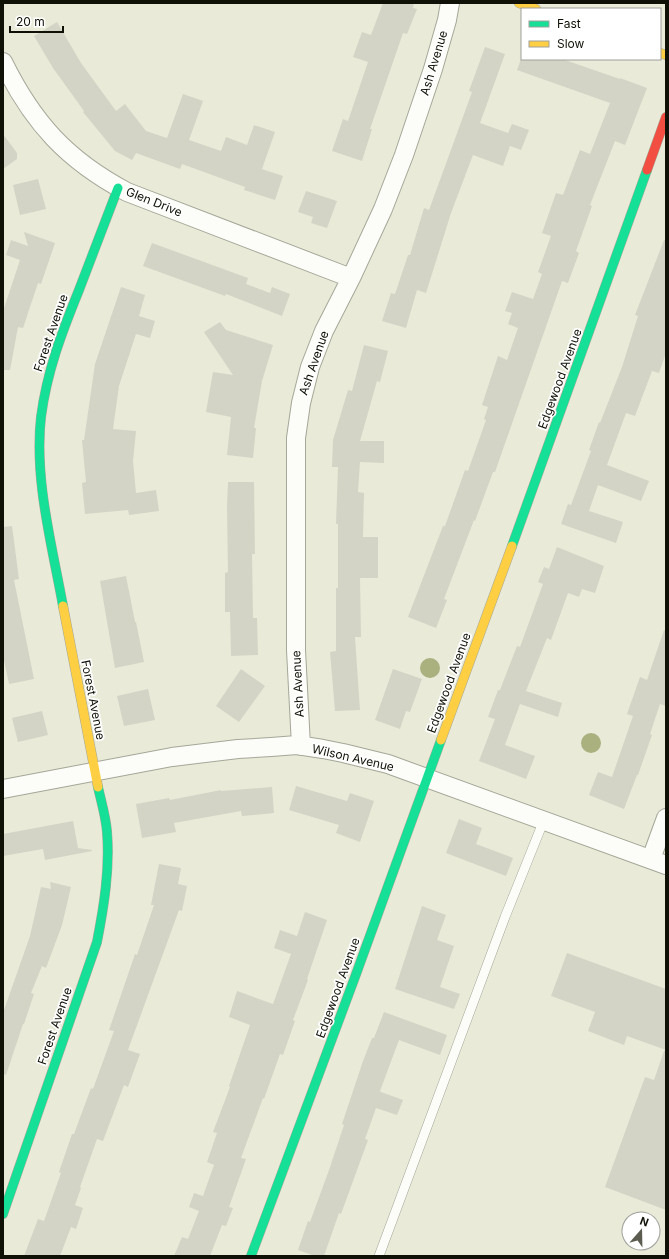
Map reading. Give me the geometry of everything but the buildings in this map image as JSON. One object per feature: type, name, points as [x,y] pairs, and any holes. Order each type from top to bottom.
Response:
[{"type":"street","name":"Ash Avenue","points":[[301,746],[296,650],[296,438],[301,403],[310,366],[324,331],[351,278],[383,209],[404,155],[433,69],[447,20],[450,3]]},
{"type":"street","points":[[520,3],[533,8]]},
{"type":"street","name":"Glen Drive","points":[[3,62],[26,104],[53,138],[80,162],[105,180],[127,192],[351,278]]},
{"type":"street","name":"Edgewood Avenue","points":[[251,1256],[355,977],[625,235],[666,117]]},
{"type":"street","name":"Forest Avenue","points":[[3,1214],[97,942],[104,908],[108,870],[107,831],[42,492],[40,455],[41,418],[47,381],[55,352],[118,188]]},
{"type":"street","name":"Wilson Avenue","points":[[3,789],[172,758],[244,749],[301,746],[343,752],[388,764],[658,862]]},
{"type":"street","points":[[658,862],[666,818]]},
{"type":"lane","points":[[379,1256],[505,917],[544,820]]},
{"type":"shaded area","points":[[430,658],[437,661],[440,668],[437,675],[430,678],[423,675],[420,668],[423,661]]},
{"type":"shaded area","points":[[591,733],[598,736],[601,743],[598,750],[591,753],[584,750],[581,743],[584,736]]},
{"type":"traffic: fast","points":[[512,546],[647,170]]},
{"type":"traffic: fast","points":[[63,606],[49,536],[42,488],[39,440],[41,417],[47,384],[56,352],[118,188]]},
{"type":"traffic: fast","points":[[251,1256],[441,740]]},
{"type":"traffic: fast","points":[[3,1214],[97,942],[104,901],[108,860],[105,815],[98,787]]},
{"type":"traffic: slow","points":[[519,3],[533,8]]},
{"type":"traffic: slow","points":[[661,53],[666,55]]},
{"type":"traffic: slow","points":[[441,740],[512,546]]},
{"type":"traffic: slow","points":[[63,606],[98,787]]},
{"type":"traffic: jam","points":[[647,170],[666,117]]}]
